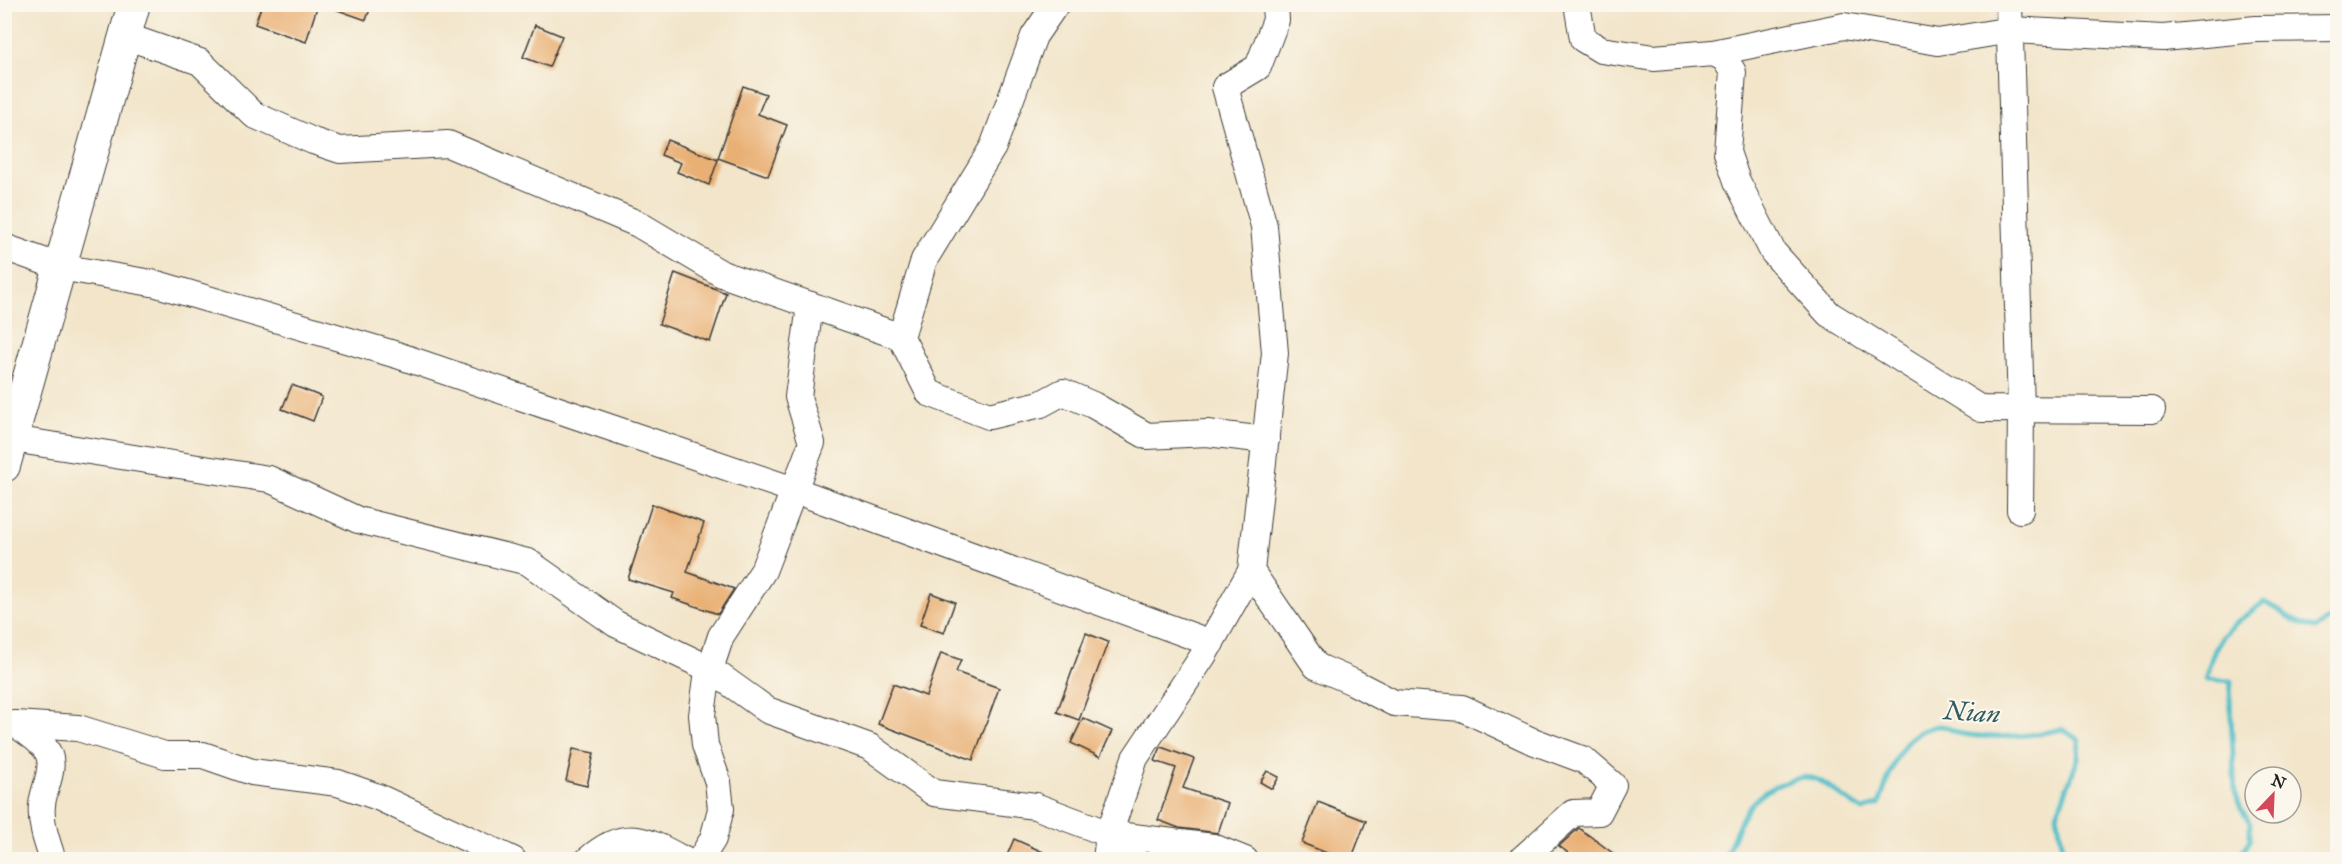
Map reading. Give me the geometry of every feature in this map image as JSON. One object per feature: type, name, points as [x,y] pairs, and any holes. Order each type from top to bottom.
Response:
[{"type":"main road","points":[[8,452],[134,4]]},
{"type":"street","points":[[1056,4],[1034,36],[993,147],[924,260],[901,336],[929,393],[989,416],[1041,404],[1063,393],[1093,405],[1147,436],[1207,433],[1266,440]]},
{"type":"street","points":[[1106,860],[1109,834],[1135,758],[1210,643],[1251,571],[1275,353],[1264,226],[1225,87],[1258,67],[1276,20],[1275,4]]},
{"type":"street","points":[[1577,4],[1583,39],[1601,51],[1654,58],[1713,53],[1844,26],[1938,42],[2011,30],[2163,38],[2256,29],[2337,27]]},
{"type":"street","points":[[2009,4],[2022,409],[2020,510]]},
{"type":"street","points":[[125,36],[200,62],[254,115],[313,141],[340,150],[448,144],[638,224],[722,274],[901,336]]},
{"type":"street","points":[[1713,53],[1724,58],[1733,72],[1727,152],[1737,181],[1773,252],[1829,314],[1981,409],[2152,410]]},
{"type":"street","points":[[4,247],[60,267],[157,284],[397,356],[794,490],[1210,643]]},
{"type":"street","points":[[700,860],[713,839],[721,809],[718,782],[705,745],[702,715],[710,669],[721,636],[763,571],[812,443],[798,397],[810,305]]},
{"type":"street","points":[[8,452],[269,479],[358,520],[528,562],[616,624],[710,669],[767,710],[870,747],[934,793],[1035,806],[1109,834],[1212,847],[1245,860]]},
{"type":"street","points":[[1251,571],[1316,666],[1394,703],[1462,708],[1530,740],[1584,760],[1613,785],[1599,812],[1574,813],[1521,860]]},
{"type":"street","points":[[10,720],[42,745],[49,755],[50,766],[42,806],[45,835],[53,860]]},
{"type":"street","points":[[10,720],[78,728],[165,754],[203,755],[252,772],[338,783],[378,797],[513,860]]},
{"type":"street","points":[[1109,834],[1135,860]]},
{"type":"street","points":[[588,860],[605,845],[631,838],[656,844],[684,860]]},
{"type":"building","points":[[262,4],[318,4],[306,42],[255,24]]},
{"type":"building","points":[[329,4],[372,4],[366,20],[329,7]]},
{"type":"building","points":[[535,25],[562,36],[549,67],[523,57]]},
{"type":"building","points":[[743,86],[766,94],[758,114],[787,125],[768,176],[718,158]]},
{"type":"building","points":[[667,140],[718,160],[709,185],[677,172],[681,163],[661,155]]},
{"type":"building","points":[[675,273],[726,293],[710,342],[659,324]]},
{"type":"building","points":[[292,385],[322,397],[313,421],[282,409]]},
{"type":"building","points":[[652,504],[704,523],[687,572],[734,589],[718,614],[672,598],[674,593],[628,579]]},
{"type":"building","points":[[931,593],[955,602],[944,633],[920,625]]},
{"type":"building","points":[[1086,633],[1108,642],[1079,720],[1057,712]]},
{"type":"building","points":[[941,653],[961,660],[956,672],[999,688],[973,760],[878,724],[893,684],[926,696]]},
{"type":"building","points":[[1083,718],[1112,731],[1100,757],[1071,743]]},
{"type":"building","points":[[1161,747],[1194,759],[1183,788],[1228,803],[1218,833],[1179,828],[1158,820],[1176,768],[1155,761]]},
{"type":"building","points":[[573,749],[594,753],[587,786],[566,781]]},
{"type":"building","points":[[1267,771],[1279,777],[1272,789],[1260,782]]},
{"type":"building","points":[[1318,802],[1366,821],[1351,860],[1344,860],[1302,843]]},
{"type":"building","points":[[1579,828],[1622,860],[1578,860],[1559,846]]},
{"type":"building","points":[[1014,839],[1061,860],[1005,860]]},
{"type":"waterway","name":"Nian","points":[[2235,860],[2250,839],[2250,823],[2241,809],[2235,792],[2231,681],[2206,679],[2214,652],[2219,641],[2233,625],[2264,602],[2294,620],[2315,628],[2338,615]]},
{"type":"waterway","name":"Nian","points":[[1724,860],[1746,811],[1762,794],[1789,781],[1808,777],[1825,784],[1863,810],[1879,804],[1894,763],[1903,747],[1919,733],[1941,726],[1962,734],[1986,736],[2026,735],[2062,729],[2079,740],[2078,759],[2057,814],[2065,860]]}]
